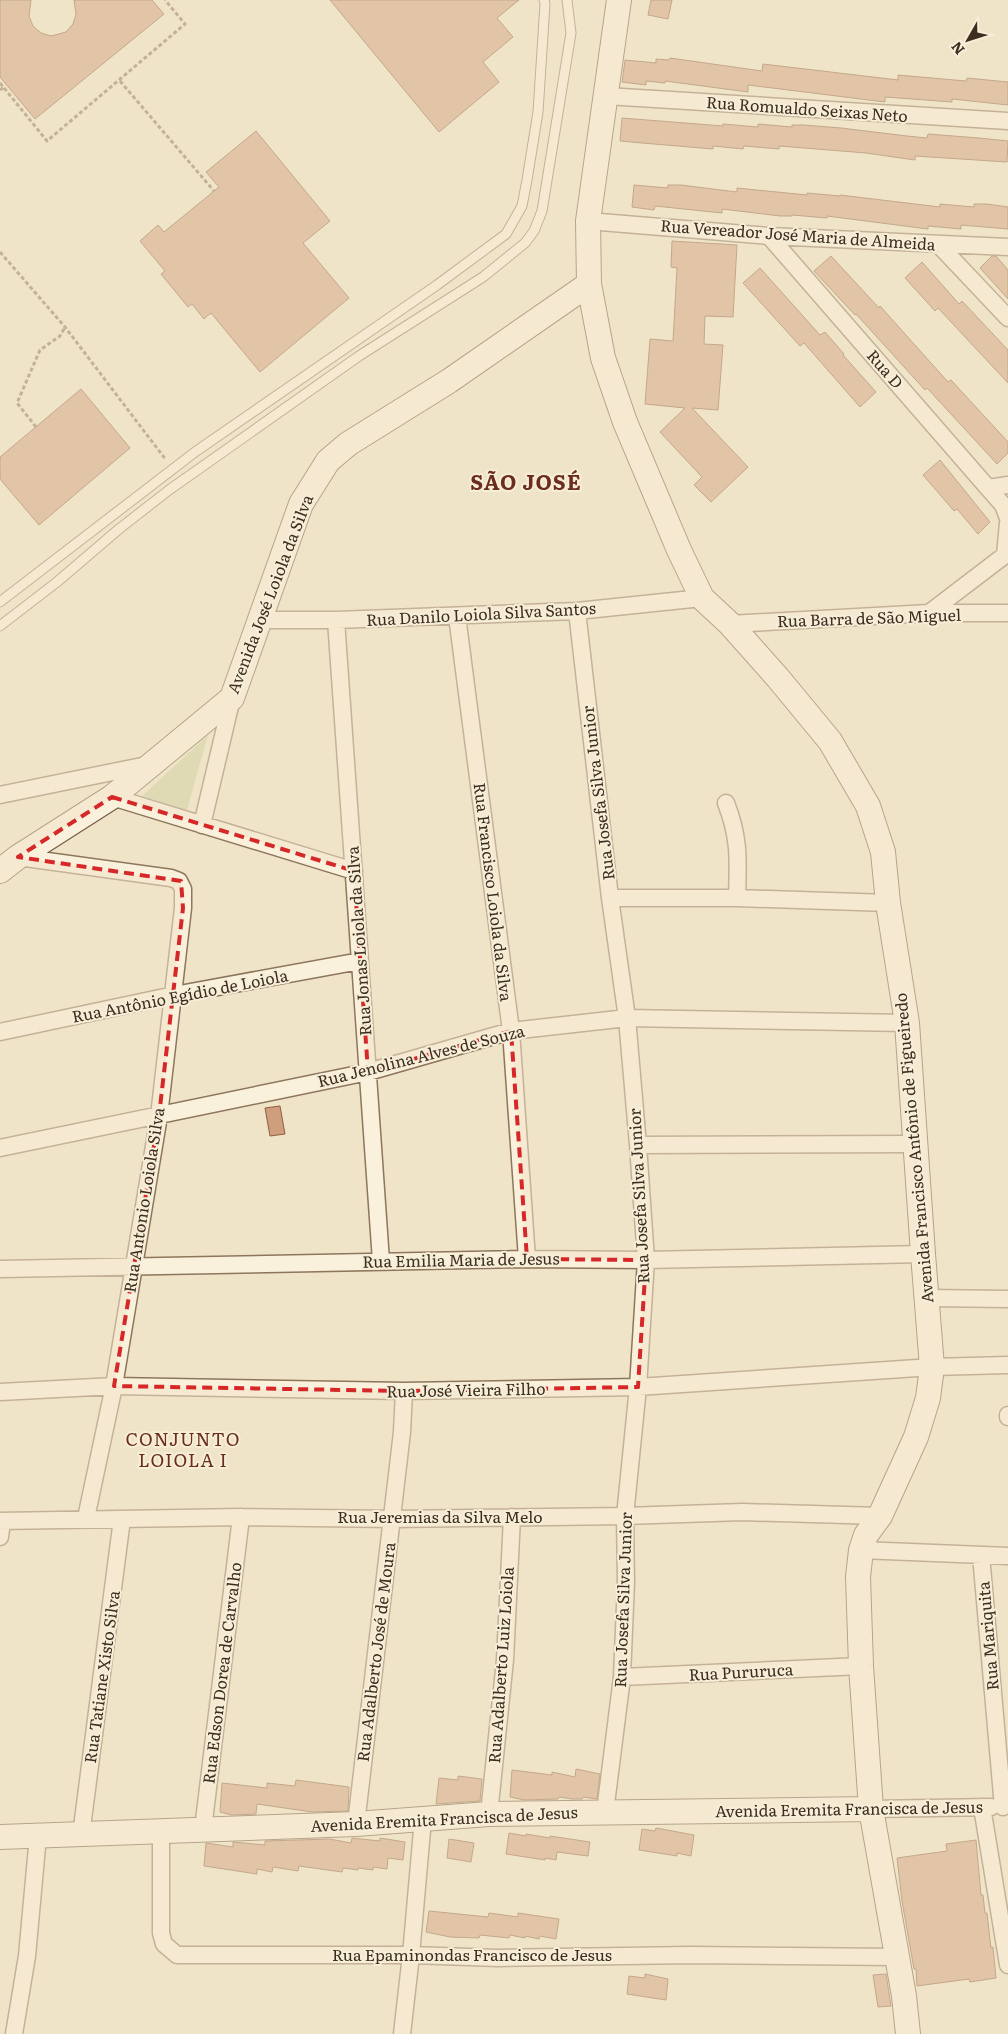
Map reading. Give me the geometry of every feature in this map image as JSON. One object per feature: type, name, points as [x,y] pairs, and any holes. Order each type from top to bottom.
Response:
[{"type":"street","name":"Avenida Francisco Antônio de Figueiredo","points":[[619,0],[588,221],[588,284],[603,358],[625,422],[679,550],[702,598],[730,624],[830,741],[854,779],[868,806],[883,852],[888,903],[907,1023],[922,1254],[932,1367],[928,1398],[916,1437],[880,1516],[866,1535],[861,1550],[858,1576],[861,1666],[871,1809],[904,1996],[908,2034]]},
{"type":"street","name":"Rua Romualdo Seixas Neto","points":[[606,96],[1008,121]]},
{"type":"street","name":"Rua Vereador José Maria de Almeida","points":[[588,221],[769,236],[1008,247]]},
{"type":"street","name":"Rua D","points":[[769,236],[1003,505],[1008,518]]},
{"type":"street","points":[[938,244],[1008,318]]},
{"type":"street","name":"Avenida José Loiola da Silva","points":[[9,864],[112,797],[232,698],[301,504],[328,461],[348,444],[449,381],[588,284]]},
{"type":"street","points":[[988,488],[1008,485]]},
{"type":"street","points":[[929,613],[1005,555],[1008,523]]},
{"type":"street","name":"Rua Danilo Loiola Silva Santos","points":[[260,620],[336,620],[577,612],[702,598]]},
{"type":"street","name":"Rua Josefa Silva Junior","points":[[577,612],[610,898],[627,1018],[646,1260],[638,1387],[625,1516],[626,1582],[622,1677],[605,1812]]},
{"type":"street","name":"Rua Barra de São Miguel","points":[[730,624],[929,613],[1008,613]]},
{"type":"street","name":"Rua Francisco Loiola da Silva","points":[[457,616],[511,1031],[527,1259]]},
{"type":"street","name":"Rua Jonas Loiola da Silva","points":[[336,620],[381,1261]]},
{"type":"street","points":[[202,826],[232,698]]},
{"type":"street","points":[[0,795],[152,764]]},
{"type":"street","points":[[112,797],[354,871]]},
{"type":"street","points":[[726,803],[734,825],[738,851],[738,898]]},
{"type":"street","name":"Rua Antonio Loiola Silva","points":[[9,864],[159,876],[179,880],[182,884],[184,898],[159,1116],[114,1386],[86,1518]]},
{"type":"street","points":[[610,898],[738,898],[888,903]]},
{"type":"street","name":"Rua Antônio Egídio de Loiola","points":[[0,1032],[174,995],[360,961]]},
{"type":"street","name":"Rua Jenolina Alves de Souza","points":[[0,1148],[368,1072],[511,1031],[627,1018],[907,1023]]},
{"type":"street","points":[[638,1145],[915,1144]]},
{"type":"street","name":"Rua Emilia Maria de Jesus","points":[[0,1269],[381,1261],[646,1260],[922,1254]]},
{"type":"street","points":[[926,1298],[1008,1299]]},
{"type":"street","name":"Rua José Vieira Filho","points":[[0,1392],[114,1386],[404,1391],[638,1387],[932,1367],[1008,1365]]},
{"type":"street","name":"Rua Adalberto José de Moura","points":[[356,1824],[402,1432],[404,1391]]},
{"type":"street","name":"Rua Jeremias da Silva Melo","points":[[1,1526],[86,1518],[241,1517],[392,1519],[625,1516],[742,1512],[880,1516]]},
{"type":"street","name":"Rua Edson Dorea de Carvalho","points":[[203,1830],[241,1517]]},
{"type":"street","name":"Rua Adalberto Luiz Loiola","points":[[489,1814],[505,1660],[512,1517]]},
{"type":"street","name":"Rua Tatiane Xisto Silva","points":[[81,1835],[122,1519]]},
{"type":"street","points":[[861,1550],[1008,1556]]},
{"type":"street","name":"Rua Mariquita","points":[[981,1555],[1006,1807]]},
{"type":"street","name":"Rua Pururuca","points":[[622,1677],[861,1666]]},
{"type":"street","points":[[982,1807],[1008,1965]]},
{"type":"street","name":"Avenida Eremita Francisca de Jesus","points":[[0,1837],[356,1824],[489,1814],[1006,1807]]},
{"type":"street","points":[[402,2034],[423,1819]]},
{"type":"street","name":"Rua Epaminondas Francisco de Jesus","points":[[161,1832],[161,1933],[164,1944],[177,1955],[411,1955],[498,1958],[691,1955],[897,1957]]},
{"type":"street","points":[[14,2034],[27,1956],[38,1836]]},
{"type":"lane","points":[[0,602],[195,452],[437,285],[506,234],[522,206],[538,112],[544,0]]},
{"type":"lane","points":[[0,626],[169,490],[360,356],[483,277],[525,242],[534,231],[542,212],[570,32],[567,0]]},
{"type":"path","points":[[0,83],[47,141],[185,24],[165,0]]},
{"type":"path","points":[[120,81],[214,191]]},
{"type":"path","points":[[0,90],[4,87]]},
{"type":"path","points":[[0,252],[65,327],[167,461]]},
{"type":"path","points":[[36,427],[17,403],[40,350],[60,336],[65,327]]},
{"type":"highlighted area","points":[[112,797],[354,871],[368,1072],[511,1031],[527,1259],[646,1260],[638,1387],[404,1391],[114,1386],[159,1116],[183,908],[181,881],[18,857]]},
{"type":"green space","points":[[208,735],[187,810],[142,796]]},
{"type":"building","points":[[0,0],[31,0],[29,16],[33,26],[41,33],[51,36],[66,32],[73,24],[76,14],[74,0],[152,0],[164,14],[35,119],[0,77]]},
{"type":"building","points":[[330,0],[519,0],[497,18],[513,37],[483,62],[499,82],[439,132]]},
{"type":"building","points":[[651,0],[672,0],[668,19],[648,15]]},
{"type":"building","points":[[670,58],[762,71],[763,64],[898,80],[898,75],[966,81],[967,78],[1008,82],[1008,105],[952,99],[952,102],[885,97],[885,102],[748,85],[748,92],[665,81],[665,83],[646,81],[646,85],[622,82],[625,60],[656,63],[656,59],[669,60]]},
{"type":"building","points":[[622,118],[723,126],[723,124],[758,127],[758,124],[792,127],[792,125],[804,125],[927,138],[928,134],[1008,141],[1007,162],[915,156],[915,160],[866,153],[779,146],[779,149],[744,146],[743,149],[713,146],[713,149],[620,141]]},
{"type":"building","points":[[256,131],[330,221],[303,243],[349,298],[260,372],[211,313],[204,319],[192,304],[188,307],[161,274],[165,271],[140,241],[158,225],[164,232],[219,187],[206,172]]},
{"type":"building","points":[[634,185],[668,188],[668,185],[681,185],[737,192],[737,188],[807,195],[807,193],[840,195],[940,207],[940,204],[974,207],[974,204],[987,204],[1008,207],[1008,229],[961,225],[961,229],[928,226],[928,229],[827,216],[827,218],[792,215],[780,216],[722,209],[722,213],[655,206],[654,210],[632,207]]},
{"type":"building","points":[[672,241],[737,245],[733,317],[705,316],[704,344],[723,345],[718,410],[692,408],[748,467],[711,502],[694,485],[702,477],[660,432],[685,408],[645,404],[650,339],[673,341],[677,268],[671,267]]},
{"type":"building","points":[[831,256],[879,308],[880,306],[948,382],[951,380],[1008,442],[1008,453],[997,464],[814,271]]},
{"type":"building","points":[[992,256],[996,256],[1008,270],[1008,299],[980,268]]},
{"type":"building","points":[[922,262],[959,304],[962,301],[1008,350],[1008,383],[938,308],[935,311],[905,278]]},
{"type":"building","points":[[760,268],[820,335],[825,332],[876,392],[860,407],[804,343],[800,346],[743,283]]},
{"type":"building","points":[[81,389],[130,448],[39,525],[0,479],[0,457]]},
{"type":"building","points":[[940,460],[990,522],[978,534],[957,509],[954,511],[923,475]]},
{"type":"building","points":[[280,1106],[285,1134],[270,1136],[265,1108]]},
{"type":"building","points":[[576,1769],[600,1774],[597,1799],[559,1797],[558,1799],[524,1800],[510,1797],[512,1770],[552,1775],[552,1772],[575,1777]]},
{"type":"building","points":[[458,1776],[482,1779],[480,1801],[436,1804],[439,1778],[458,1780]]},
{"type":"building","points":[[296,1780],[349,1787],[348,1811],[312,1812],[257,1804],[256,1814],[232,1815],[220,1812],[222,1783],[267,1788],[267,1783],[295,1786]]},
{"type":"building","points":[[656,1828],[694,1835],[691,1856],[677,1853],[677,1856],[639,1850],[642,1829],[655,1831]]},
{"type":"building","points":[[509,1833],[550,1838],[550,1836],[590,1842],[588,1856],[557,1852],[556,1860],[545,1858],[545,1860],[506,1854]]},
{"type":"building","points":[[352,1838],[380,1841],[380,1838],[405,1842],[403,1860],[388,1858],[387,1869],[373,1867],[373,1870],[343,1868],[342,1872],[299,1866],[298,1871],[273,1867],[272,1872],[257,1869],[257,1874],[204,1866],[206,1843],[233,1847],[233,1842],[265,1845],[265,1841],[330,1839],[351,1843]]},
{"type":"building","points":[[449,1839],[474,1843],[471,1862],[447,1858]]},
{"type":"building","points":[[976,1840],[981,1895],[983,1895],[985,1913],[987,1913],[996,1978],[970,1982],[969,1979],[917,1986],[916,1969],[914,1969],[902,1901],[897,1858],[947,1851],[946,1844]]},
{"type":"building","points":[[429,1911],[488,1917],[489,1913],[518,1917],[518,1913],[559,1919],[556,1939],[540,1936],[539,1939],[525,1936],[525,1938],[510,1935],[509,1938],[480,1935],[479,1938],[450,1937],[426,1932]]},
{"type":"building","points":[[645,1974],[668,1979],[666,2000],[627,1994],[629,1976],[645,1978]]},
{"type":"building","points":[[886,1974],[891,2006],[878,2007],[873,1975]]},
{"type":"district","name":"SÃO JOSÉ","points":[[526,483]]},
{"type":"district","name":"CONJUNTO LOIOLA I","points":[[183,1450]]}]
